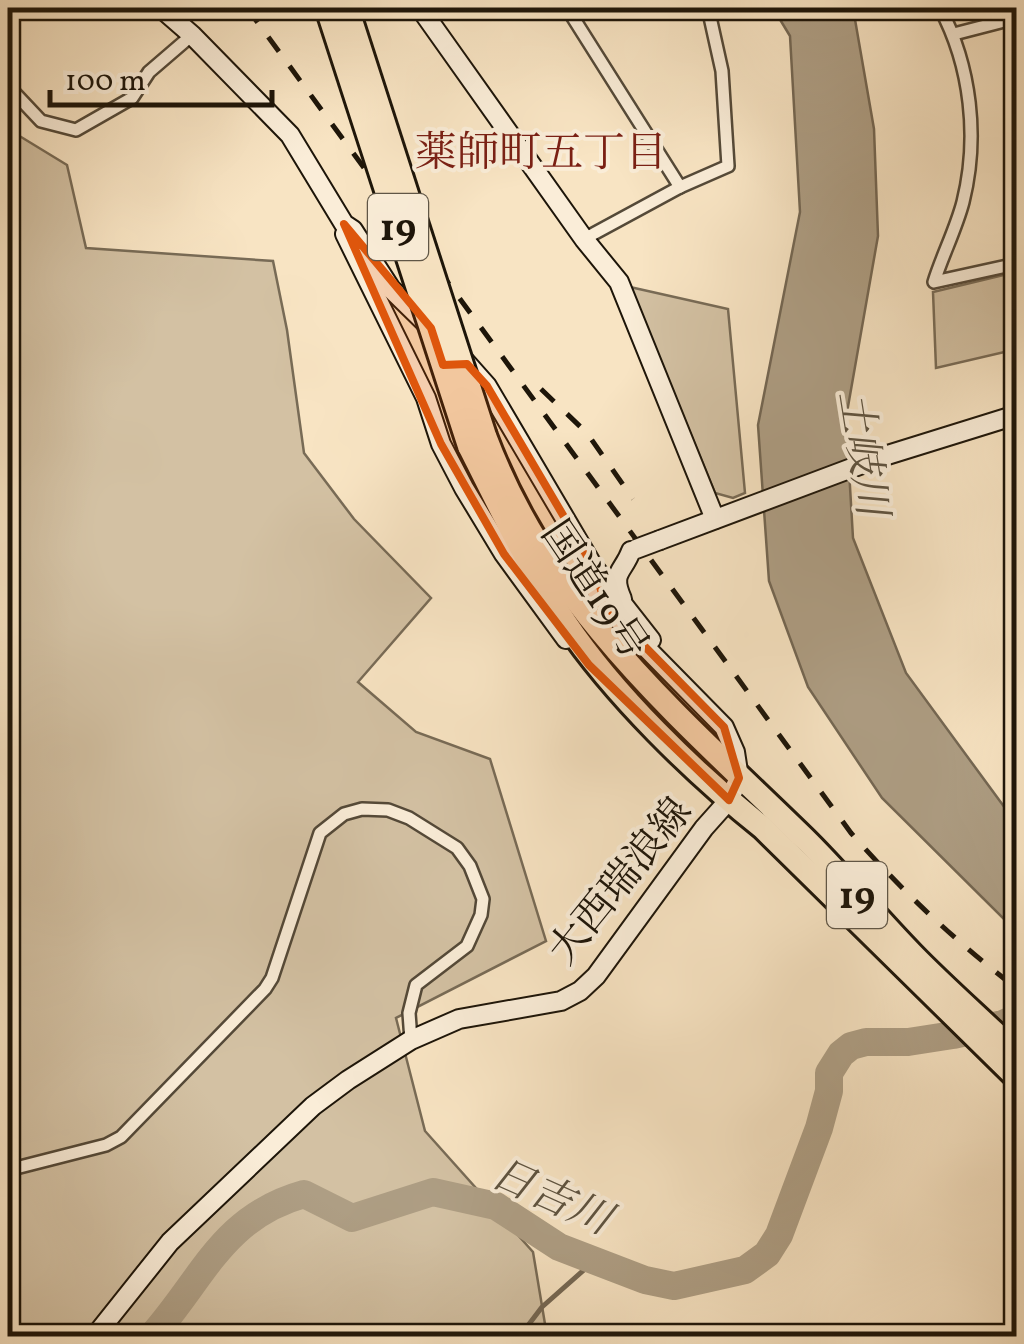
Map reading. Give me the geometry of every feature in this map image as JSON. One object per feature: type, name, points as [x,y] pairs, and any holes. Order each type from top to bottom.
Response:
[{"type":"highway","name":"国道19号","points":[[327,8],[504,519],[568,626],[614,684],[729,800],[1004,1049],[1016,1077]]},
{"type":"highway","name":"国道19号","points":[[348,8],[477,441],[500,473],[524,522],[581,609],[677,718],[810,844],[963,1015]]},
{"type":"main road","points":[[161,8],[290,135],[344,224],[353,230],[391,289],[487,386],[593,566],[657,648],[660,658]]},
{"type":"main road","points":[[420,8],[584,239],[619,282],[716,518]]},
{"type":"main road","points":[[344,224],[345,235],[426,398],[441,444],[504,554],[550,620],[588,665],[614,684]]},
{"type":"main road","points":[[426,398],[426,386],[455,364],[468,364]]},
{"type":"main road","points":[[593,566],[625,549],[633,550],[881,457],[1016,416]]},
{"type":"main road","points":[[626,608],[616,585],[620,569],[633,550]]},
{"type":"main road","points":[[593,566],[596,590],[608,608],[650,654],[660,658]]},
{"type":"main road","name":"大西瑞浪線","points":[[95,1336],[170,1242],[313,1106],[411,1040],[459,1018],[561,1001],[596,976],[704,828],[729,800],[739,778],[735,752],[724,727],[660,658]]},
{"type":"street","points":[[568,8],[680,186]]},
{"type":"street","points":[[584,239],[680,186],[728,166],[722,71],[708,8]]},
{"type":"street","points":[[940,8],[954,34],[969,97],[971,158],[962,205],[934,282],[1016,264]]},
{"type":"street","points":[[954,34],[1016,18]]},
{"type":"street","points":[[8,86],[41,121],[76,130],[132,98],[149,72],[192,35]]},
{"type":"street","points":[[8,1170],[106,1145],[134,1126],[265,989],[320,833],[344,814],[362,809],[388,810],[431,828],[457,848],[470,866],[482,899],[481,915],[467,946],[416,986],[409,1012],[411,1040]]},
{"type":"highlighted area","points":[[344,224],[431,328],[443,365],[467,364],[487,386],[593,566],[607,608],[724,727],[739,778],[729,800],[589,665],[504,554],[441,444]]},
{"type":"shaded area","points":[[773,8],[853,8],[874,129],[878,236],[846,418],[853,538],[906,673],[1016,823],[1016,931],[882,798],[808,687],[769,581],[758,425],[800,212],[790,36]]},
{"type":"shaded area","points":[[8,129],[67,165],[86,248],[273,261],[304,453],[354,519],[431,598],[358,682],[416,732],[490,759],[546,941],[396,1018],[425,1131],[533,1252],[547,1336],[8,1336]]},
{"type":"shaded area","points":[[1016,272],[1016,362],[1013,350],[936,368],[933,292]]},
{"type":"shaded area","points":[[630,287],[728,309],[745,493],[733,498],[715,493]]},
{"type":"waterway","name":"日吉川","points":[[152,1336],[233,1234],[276,1204],[304,1194],[352,1218],[433,1192],[496,1206],[559,1247],[645,1280],[674,1286],[745,1270],[767,1254],[779,1235],[819,1128],[829,1091],[829,1073],[841,1054],[866,1042],[908,1042],[953,1035],[1016,1018]]},
{"type":"waterway","points":[[520,1336],[542,1307],[594,1261]]},
{"type":"railway","points":[[247,8],[851,833],[930,915],[1016,988]]},
{"type":"railway","points":[[541,389],[587,433],[633,499]]},
{"type":"district","name":"薬師町五丁目","points":[[541,151]]},
{"type":"water label","name":"土岐川","points":[[865,453]]}]
